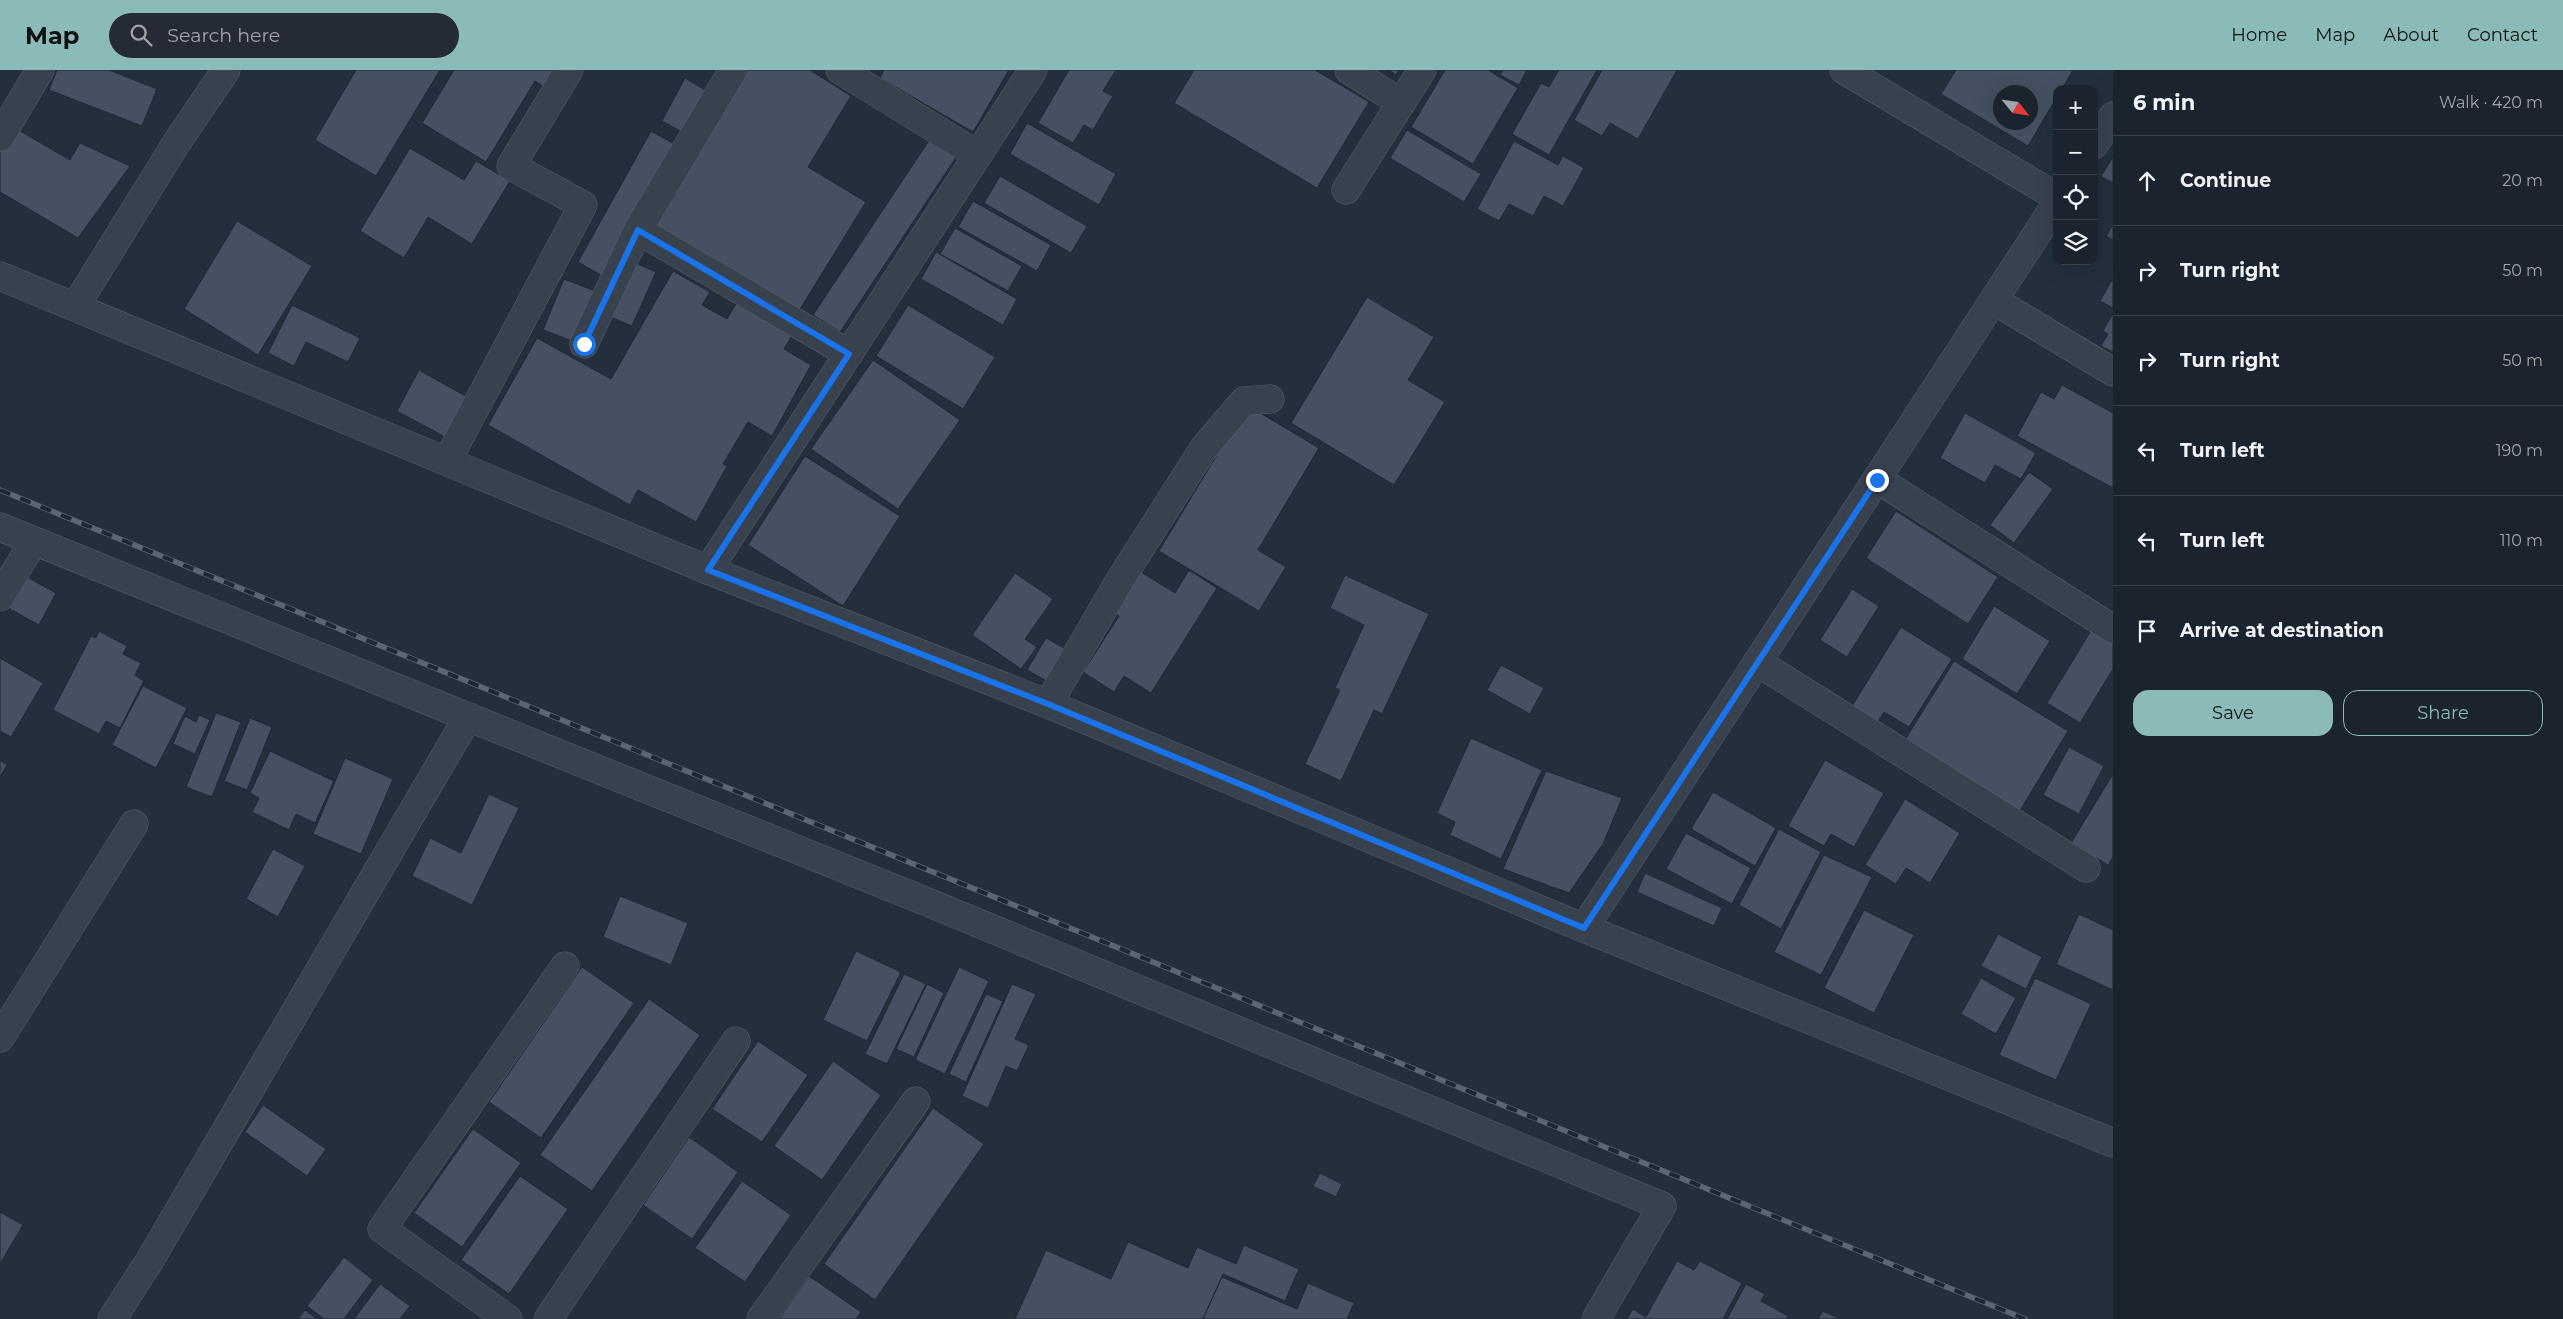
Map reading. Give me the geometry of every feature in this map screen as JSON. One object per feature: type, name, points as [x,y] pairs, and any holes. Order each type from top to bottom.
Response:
[{"type":"street","points":[[0,137],[40,70]]},
{"type":"street","points":[[75,307],[177,142],[226,70]]},
{"type":"street","points":[[447,461],[583,205],[511,166],[569,70]]},
{"type":"street","points":[[584,344],[638,230],[733,70]]},
{"type":"street","points":[[840,70],[978,155]]},
{"type":"street","points":[[708,570],[1033,70]]},
{"type":"street","points":[[1348,70],[1401,103]]},
{"type":"street","points":[[1346,190],[1422,70]]},
{"type":"street","points":[[1844,70],[2053,195]]},
{"type":"street","points":[[2098,139],[2113,116]]},
{"type":"street","points":[[1584,928],[1995,301],[2053,209]]},
{"type":"street","points":[[638,230],[849,354]]},
{"type":"street","points":[[0,276],[708,570],[1048,704],[1584,928],[2113,1143]]},
{"type":"street","points":[[1995,301],[2113,372]]},
{"type":"street","points":[[1048,704],[1120,580],[1204,448],[1244,401],[1270,399]]},
{"type":"street","points":[[1877,480],[2113,629]]},
{"type":"street","points":[[0,527],[938,907],[1662,1206],[1596,1319]]},
{"type":"street","points":[[0,597],[34,541]]},
{"type":"street","points":[[1757,662],[2086,868]]},
{"type":"street","points":[[112,1319],[155,1251],[468,717]]},
{"type":"street","points":[[0,1038],[134,824]]},
{"type":"street","points":[[508,1319],[382,1229],[565,966]]},
{"type":"street","points":[[548,1319],[736,1041]]},
{"type":"street","points":[[761,1319],[916,1101]]},
{"type":"building","points":[[57,70],[109,70],[157,89],[142,126],[49,90]]},
{"type":"building","points":[[356,70],[440,70],[376,176],[315,140]]},
{"type":"building","points":[[454,70],[554,70],[544,87],[535,81],[486,162],[422,123]]},
{"type":"building","points":[[738,70],[810,70],[851,96],[808,167],[866,202],[797,314],[645,220]]},
{"type":"building","points":[[884,70],[1009,70],[973,132],[880,78]]},
{"type":"building","points":[[1069,70],[1116,70],[1103,91],[1113,96],[1093,130],[1084,125],[1073,143],[1038,123]]},
{"type":"building","points":[[1194,70],[1315,70],[1369,102],[1317,188],[1174,103]]},
{"type":"building","points":[[1389,70],[1399,70],[1396,75]]},
{"type":"building","points":[[1445,70],[1488,70],[1518,88],[1473,164],[1411,127]]},
{"type":"building","points":[[1503,70],[1527,70],[1519,85],[1500,75]]},
{"type":"building","points":[[1559,70],[1597,70],[1549,155],[1512,134],[1541,83],[1549,87]]},
{"type":"building","points":[[1602,70],[1677,70],[1638,139],[1610,123],[1602,136],[1574,120]]},
{"type":"building","points":[[1956,70],[2073,70],[2064,85],[2053,85],[2053,104],[2038,129],[2038,85],[1993,85],[1993,125],[1941,94]]},
{"type":"building","points":[[685,78],[705,90],[689,136],[662,121]]},
{"type":"building","points":[[1027,123],[1116,174],[1099,205],[1010,154]]},
{"type":"building","points":[[10,125],[70,160],[80,143],[130,166],[78,238],[0,192],[0,142]]},
{"type":"building","points":[[1407,130],[1481,174],[1464,202],[1390,158]]},
{"type":"building","points":[[2001,130],[2037,130],[2028,146]]},
{"type":"building","points":[[651,131],[678,146],[606,278],[578,262]]},
{"type":"building","points":[[930,139],[957,156],[840,332],[813,315]]},
{"type":"building","points":[[1514,141],[1558,165],[1563,156],[1584,168],[1563,206],[1544,196],[1533,216],[1509,204],[1499,221],[1477,209]]},
{"type":"building","points":[[410,148],[464,180],[476,161],[510,181],[472,244],[428,217],[404,258],[360,231]]},
{"type":"building","points":[[2113,157],[2113,183],[2101,176]]},
{"type":"building","points":[[1000,176],[1087,226],[1071,253],[984,203]]},
{"type":"building","points":[[973,201],[1051,245],[1037,271],[958,227]]},
{"type":"building","points":[[237,221],[312,266],[258,355],[184,309]]},
{"type":"building","points":[[2113,225],[2113,240],[2106,236]]},
{"type":"building","points":[[955,228],[1022,266],[1008,291],[940,254]]},
{"type":"building","points":[[936,252],[1017,299],[1003,325],[921,279]]},
{"type":"building","points":[[633,262],[656,272],[632,326],[608,316]]},
{"type":"building","points":[[673,271],[710,292],[702,305],[727,319],[736,304],[792,335],[784,349],[811,365],[772,436],[748,422],[723,464],[727,466],[696,522],[638,490],[630,505],[488,425],[537,338],[611,379]]},
{"type":"building","points":[[564,279],[595,291],[575,342],[543,330]]},
{"type":"building","points":[[2113,281],[2113,308],[2100,301]]},
{"type":"building","points":[[1367,297],[1434,337],[1408,380],[1445,402],[1394,485],[1291,423]]},
{"type":"building","points":[[292,305],[360,338],[348,362],[306,342],[294,366],[268,353]]},
{"type":"building","points":[[908,305],[995,357],[963,409],[876,356]]},
{"type":"building","points":[[2113,313],[2113,352],[2101,346],[2108,334],[2103,331]]},
{"type":"building","points":[[873,360],[960,420],[898,509],[811,449]]},
{"type":"building","points":[[419,370],[469,398],[447,438],[397,411]]},
{"type":"building","points":[[2062,385],[2113,413],[2113,488],[2017,436],[2041,392],[2054,399]]},
{"type":"building","points":[[1247,405],[1319,448],[1258,550],[1286,567],[1259,611],[1159,551]]},
{"type":"building","points":[[1965,413],[2036,453],[2021,479],[1995,465],[1985,483],[1940,458]]},
{"type":"building","points":[[805,456],[900,516],[843,606],[748,545]]},
{"type":"building","points":[[2029,472],[2053,489],[2014,543],[1990,525]]},
{"type":"building","points":[[1896,511],[1998,577],[1968,624],[1866,558]]},
{"type":"building","points":[[1189,570],[1217,588],[1151,693],[1124,676],[1114,692],[1083,672],[1119,616],[1115,613],[1141,572],[1175,593]]},
{"type":"building","points":[[18,572],[56,593],[39,625],[1,604]]},
{"type":"building","points":[[1015,573],[1053,599],[1025,639],[1037,647],[1021,669],[972,635]]},
{"type":"building","points":[[1345,575],[1429,614],[1382,714],[1374,710],[1341,781],[1305,764],[1340,690],[1335,688],[1364,625],[1330,608]]},
{"type":"building","points":[[1852,589],[1879,606],[1847,657],[1820,640]]},
{"type":"building","points":[[1994,606],[2050,641],[2017,694],[1962,659]]},
{"type":"building","points":[[1901,627],[1952,659],[1909,727],[1884,712],[1875,727],[1849,711]]},
{"type":"building","points":[[2092,629],[2113,642],[2113,669],[2080,723],[2047,703]]},
{"type":"building","points":[[99,631],[127,646],[123,654],[141,663],[135,675],[144,681],[120,728],[106,721],[99,734],[53,710],[91,636],[96,638]]},
{"type":"building","points":[[1046,638],[1066,649],[1047,681],[1027,670]]},
{"type":"building","points":[[0,658],[43,683],[11,737],[0,731]]},
{"type":"building","points":[[1954,661],[2068,731],[2018,814],[1903,743]]},
{"type":"building","points":[[1501,665],[1544,688],[1530,714],[1487,690]]},
{"type":"building","points":[[143,686],[187,708],[156,768],[112,745]]},
{"type":"building","points":[[216,713],[241,722],[212,797],[186,787]]},
{"type":"building","points":[[199,715],[210,720],[195,754],[173,744],[185,716],[196,722]]},
{"type":"building","points":[[250,718],[272,727],[247,790],[224,781]]},
{"type":"building","points":[[1471,738],[1542,770],[1501,859],[1450,835],[1455,822],[1437,813]]},
{"type":"building","points":[[2069,747],[2104,766],[2079,814],[2043,795]]},
{"type":"building","points":[[270,751],[334,781],[315,823],[296,814],[289,830],[252,812],[259,798],[250,793]]},
{"type":"building","points":[[345,758],[393,779],[361,854],[313,834]]},
{"type":"building","points":[[0,760],[7,765],[0,777]]},
{"type":"building","points":[[1825,760],[1884,793],[1854,847],[1831,834],[1824,846],[1788,826]]},
{"type":"building","points":[[1546,771],[1622,798],[1603,844],[1569,893],[1503,869]]},
{"type":"building","points":[[2113,774],[2113,857],[2108,865],[2071,843]]},
{"type":"building","points":[[1713,792],[1776,828],[1755,866],[1691,829]]},
{"type":"building","points":[[489,794],[519,808],[472,905],[412,876],[430,838],[461,853]]},
{"type":"building","points":[[1905,799],[1960,833],[1930,883],[1906,868],[1896,884],[1865,865]]},
{"type":"building","points":[[1779,829],[1821,852],[1781,929],[1739,905]]},
{"type":"building","points":[[1686,833],[1751,868],[1732,904],[1666,869]]},
{"type":"building","points":[[273,849],[305,866],[278,917],[246,899]]},
{"type":"building","points":[[1824,855],[1872,877],[1821,975],[1774,952]]},
{"type":"building","points":[[1645,873],[1722,908],[1714,926],[1637,892]]},
{"type":"building","points":[[620,896],[688,923],[671,965],[603,937]]},
{"type":"building","points":[[1864,910],[1914,935],[1874,1013],[1824,988]]},
{"type":"building","points":[[2079,914],[2113,930],[2113,990],[2056,964]]},
{"type":"building","points":[[1998,934],[2042,957],[2026,989],[1981,966]]},
{"type":"building","points":[[856,951],[901,972],[867,1041],[823,1020]]},
{"type":"building","points":[[582,967],[634,1003],[541,1138],[489,1102]]},
{"type":"building","points":[[959,967],[989,981],[945,1074],[915,1060]]},
{"type":"building","points":[[904,974],[926,984],[887,1064],[865,1054]]},
{"type":"building","points":[[1981,978],[2016,998],[1996,1034],[1961,1014]]},
{"type":"building","points":[[2035,978],[2091,1004],[2056,1080],[1999,1055]]},
{"type":"building","points":[[927,984],[944,993],[914,1057],[896,1049]]},
{"type":"building","points":[[1012,984],[1036,994],[1015,1039],[1029,1045],[1017,1071],[1006,1066],[988,1108],[962,1096]]},
{"type":"building","points":[[986,994],[1003,1001],[966,1082],[949,1074]]},
{"type":"building","points":[[649,999],[700,1035],[592,1191],[540,1155]]},
{"type":"building","points":[[758,1041],[808,1075],[762,1142],[712,1109]]},
{"type":"building","points":[[833,1061],[881,1095],[822,1180],[774,1146]]},
{"type":"building","points":[[263,1105],[326,1149],[307,1176],[245,1132]]},
{"type":"building","points":[[933,1108],[984,1144],[875,1300],[824,1264]]},
{"type":"building","points":[[473,1129],[521,1163],[462,1247],[414,1213]]},
{"type":"building","points":[[689,1137],[738,1172],[692,1239],[643,1205]]},
{"type":"building","points":[[1320,1173],[1342,1184],[1336,1197],[1313,1186]]},
{"type":"building","points":[[520,1176],[568,1209],[509,1294],[461,1260]]},
{"type":"building","points":[[742,1181],[791,1215],[745,1282],[695,1248]]},
{"type":"building","points":[[0,1212],[23,1225],[0,1264]]},
{"type":"building","points":[[1128,1242],[1188,1268],[1197,1247],[1236,1264],[1244,1245],[1299,1269],[1285,1301],[1223,1274],[1203,1319],[1015,1319],[1046,1250],[1111,1279]]},
{"type":"building","points":[[344,1257],[373,1280],[344,1319],[324,1319],[307,1306]]},
{"type":"building","points":[[1677,1261],[1694,1270],[1700,1261],[1742,1283],[1723,1319],[1627,1319],[1633,1309],[1646,1317]]},
{"type":"building","points":[[809,1276],[861,1312],[856,1319],[779,1319]]},
{"type":"building","points":[[1222,1277],[1297,1309],[1308,1283],[1354,1303],[1347,1319],[1203,1319]]},
{"type":"building","points":[[380,1284],[410,1306],[400,1319],[354,1319]]},
{"type":"building","points":[[1746,1284],[1765,1294],[1761,1301],[1788,1316],[1786,1319],[1727,1319]]},
{"type":"building","points":[[305,1310],[317,1319],[298,1319]]},
{"type":"building","points":[[1823,1311],[1840,1319],[1818,1319]]},
{"type":"railway","points":[[0,490],[2025,1319]]},
{"type":"route","points":[[584,344],[638,230],[849,354],[708,570],[1048,704],[1584,928],[1877,480]]}]
